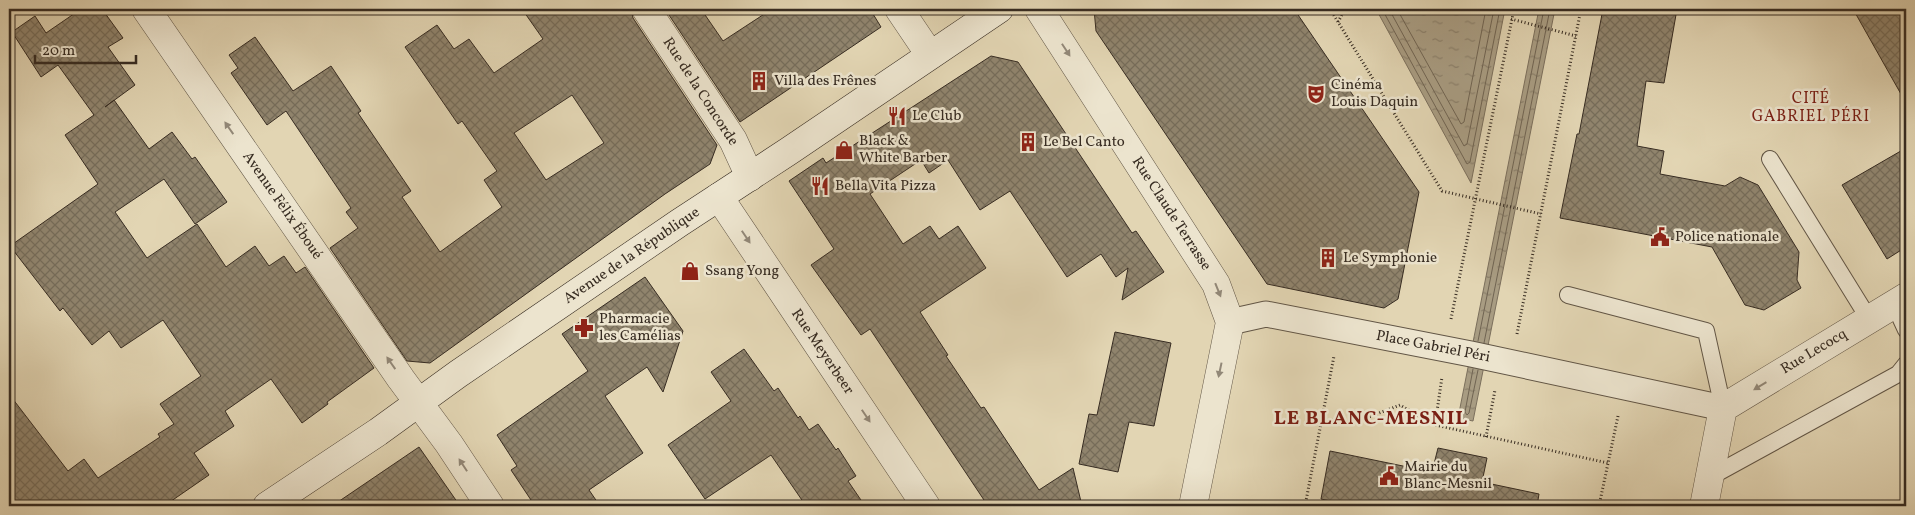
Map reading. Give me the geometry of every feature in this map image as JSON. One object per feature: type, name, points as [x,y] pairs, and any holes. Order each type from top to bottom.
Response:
[{"type":"street","name":"Avenue Félix Éboué","points":[[146,9],[449,444],[490,506]]},
{"type":"street","name":"Rue de la Concorde","points":[[646,9],[733,140],[750,177]]},
{"type":"street","points":[[900,9],[930,55]]},
{"type":"street","name":"Avenue de la République","points":[[267,506],[719,197],[999,9]]},
{"type":"street","name":"Rue Claude Terrasse","points":[[1040,9],[1216,284],[1230,322]]},
{"type":"street","name":"Rue Meyerbeer","points":[[719,197],[926,506]]},
{"type":"street","name":"Rue Lecocq","points":[[1723,408],[1900,300]]},
{"type":"street","name":"Place Gabriel Péri","points":[[1230,322],[1266,314],[1445,349],[1723,408]]},
{"type":"street","points":[[1192,506],[1230,322]]},
{"type":"street","points":[[1704,506],[1723,408]]},
{"type":"lane","points":[[1770,159],[1869,319]]},
{"type":"lane","points":[[1568,295],[1706,331],[1723,408]]},
{"type":"lane","points":[[1900,300],[1906,330]]},
{"type":"lane","points":[[1710,477],[1898,374],[1906,364]]},
{"type":"path","points":[[1330,9],[1442,191],[1541,214]]},
{"type":"path","points":[[1338,22],[1345,9]]},
{"type":"path","points":[[1435,426],[1445,349],[1514,9]]},
{"type":"path","points":[[1486,437],[1541,214],[1581,9]]},
{"type":"path","points":[[1512,19],[1576,36]]},
{"type":"path","points":[[1305,506],[1339,329]]},
{"type":"path","points":[[1599,506],[1624,387]]},
{"type":"path","points":[[1322,420],[1353,423],[1400,405],[1435,426],[1608,464]]},
{"type":"water","points":[[1376,9],[1505,9],[1471,183]]},
{"type":"water","points":[[1539,9],[1555,9],[1473,421],[1458,418]]},
{"type":"building","points":[[81,9],[102,9],[123,38],[108,47],[135,85],[114,100],[149,149],[172,132],[192,159],[195,157],[227,202],[195,224],[164,179],[115,212],[147,258],[197,224],[226,267],[255,246],[269,266],[284,256],[296,273],[305,267],[374,368],[327,402],[328,404],[302,423],[271,379],[225,411],[234,426],[194,453],[209,475],[164,506],[9,506],[9,394],[68,471],[84,459],[98,478],[160,437],[158,434],[174,424],[160,404],[201,376],[163,320],[121,348],[109,331],[92,345],[63,308],[60,311],[10,246],[98,184],[65,135],[94,115],[58,65],[41,77],[12,32],[35,16],[46,33]]},
{"type":"building","points":[[522,9],[631,9],[633,18],[717,145],[710,164],[665,194],[430,363],[407,361],[330,248],[358,228],[346,212],[351,208],[286,111],[267,125],[231,73],[238,68],[229,55],[255,37],[293,91],[331,66],[361,111],[358,113],[411,191],[402,197],[440,252],[502,207],[484,180],[497,171],[462,121],[458,124],[405,47],[437,25],[454,49],[469,39],[494,73],[543,39]],"holes":[[[572,95],[604,143],[546,180],[514,133]]]},
{"type":"building","name":"Villa des Frênes","points":[[665,9],[701,9],[723,41],[772,9],[870,9],[881,27],[740,122]]},
{"type":"building","points":[[1094,9],[1294,9],[1419,192],[1398,299],[1384,308],[1267,284],[1096,31]]},
{"type":"building","points":[[1603,9],[1677,9],[1664,83],[1646,81],[1637,146],[1664,151],[1660,174],[1725,186],[1740,177],[1758,185],[1799,252],[1797,280],[1801,288],[1764,310],[1745,305],[1712,247],[1560,218],[1577,134],[1579,134]]},
{"type":"building","points":[[1853,9],[1906,9],[1906,103]]},
{"type":"building","points":[[991,56],[1018,62],[1132,233],[1136,231],[1164,272],[1122,300],[1128,268],[1116,277],[1101,254],[1067,277],[1010,191],[980,210],[948,160],[929,173],[921,160],[870,194],[903,244],[930,226],[939,239],[958,226],[986,268],[920,312],[948,355],[946,356],[981,408],[984,407],[1039,490],[1073,468],[1082,506],[988,506],[870,329],[861,335],[811,265],[834,249],[789,181],[823,158],[826,163]]},
{"type":"building","points":[[1906,148],[1906,247],[1887,259],[1842,185]]},
{"type":"building","points":[[645,277],[683,331],[663,392],[647,367],[605,396],[643,453],[589,490],[600,506],[535,506],[511,470],[517,466],[497,435],[588,371],[562,334]]},
{"type":"building","points":[[1115,332],[1171,343],[1154,426],[1129,422],[1118,472],[1079,464],[1089,414],[1097,415]]},
{"type":"building","points":[[744,349],[774,391],[778,388],[798,418],[800,416],[809,430],[818,424],[836,450],[838,448],[856,476],[848,481],[865,506],[806,506],[771,455],[705,499],[668,445],[731,401],[711,372]]},
{"type":"building","points":[[419,447],[460,506],[332,506]]},
{"type":"building","name":"Mairie du Blanc-Mesnil","points":[[1438,448],[1487,458],[1482,482],[1539,494],[1537,506],[1356,506],[1321,499],[1330,451],[1432,472]]},
{"type":"place","name":"Villa des Frênes","points":[[759,81]]},
{"type":"place","name":"Cinéma Louis Daquin","points":[[1316,94]]},
{"type":"place","name":"Le Club","points":[[897,116]]},
{"type":"place","name":"Le Bel Canto","points":[[1028,142]]},
{"type":"place","name":"Black & White Barber","points":[[844,150]]},
{"type":"place","name":"Bella Vita Pizza","points":[[820,186]]},
{"type":"place","name":"Police nationale","points":[[1660,237]]},
{"type":"place","name":"Le Symphonie","points":[[1328,258]]},
{"type":"place","name":"Ssang Yong","points":[[690,271]]},
{"type":"place","name":"Pharmacie les Camélias","points":[[584,328]]},
{"type":"place","name":"Mairie du Blanc-Mesnil","points":[[1389,476]]},
{"type":"district","name":"CITÉ GABRIEL PÉRI","points":[[1811,108]]},
{"type":"district","name":"LE BLANC-MESNIL","points":[[1371,419]]}]
